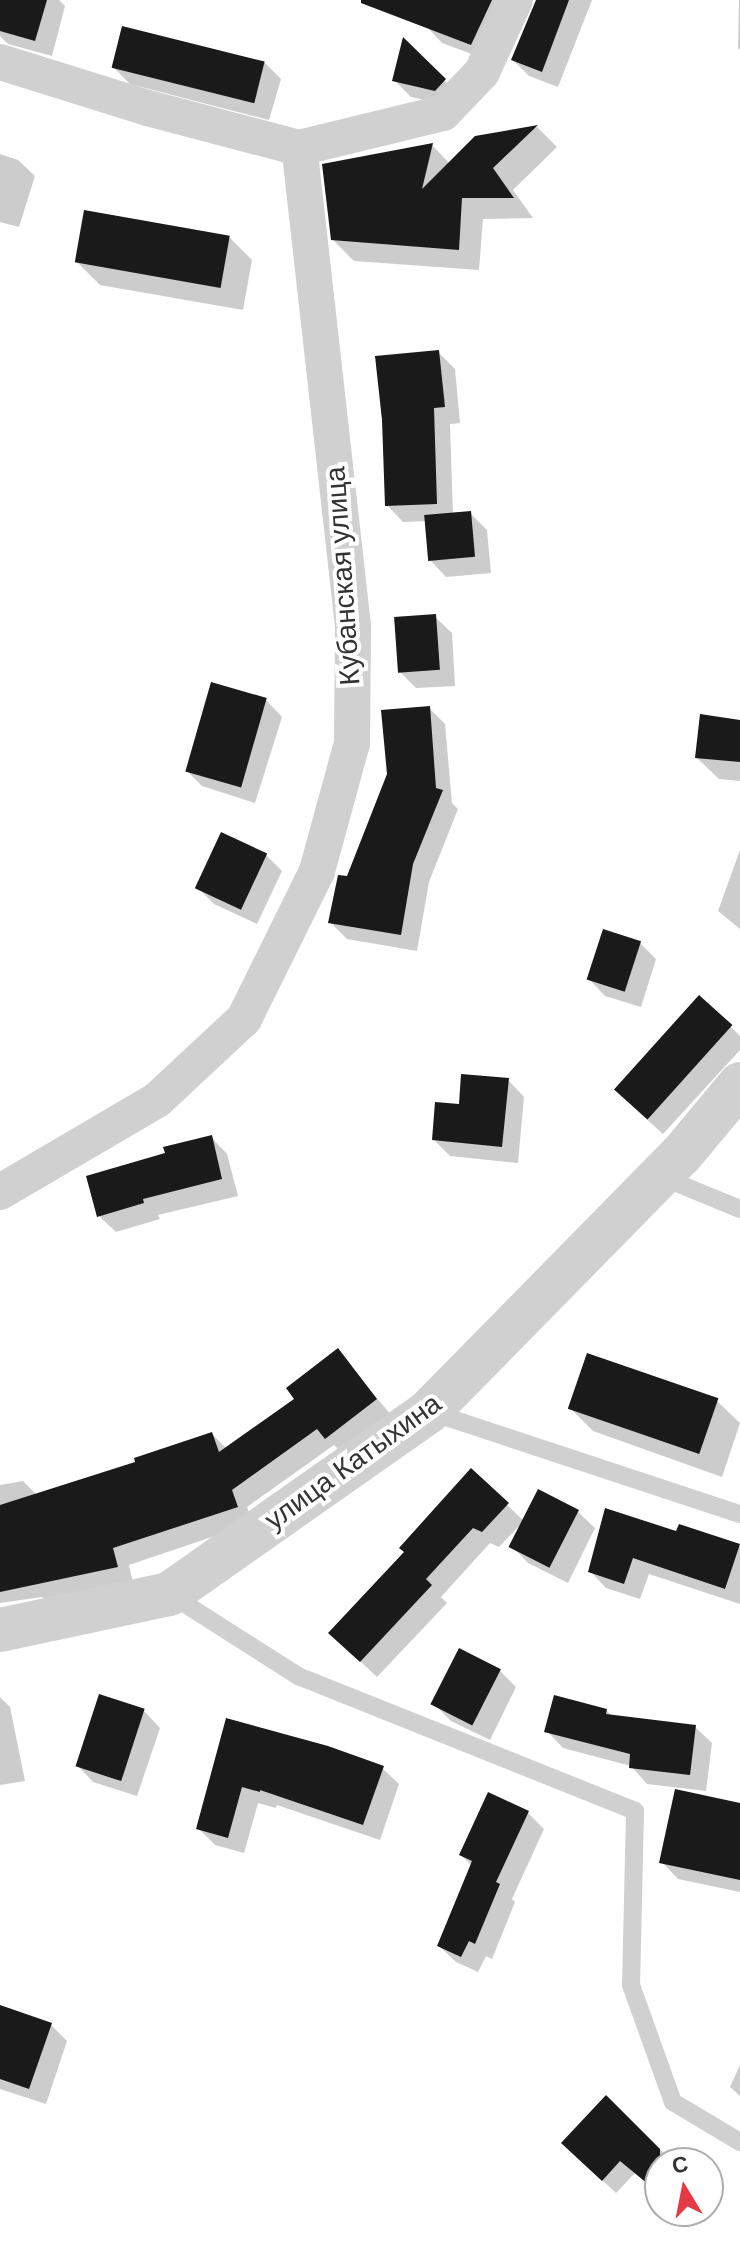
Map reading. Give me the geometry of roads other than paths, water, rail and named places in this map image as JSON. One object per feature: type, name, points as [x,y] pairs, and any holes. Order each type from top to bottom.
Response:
[{"type":"street","points":[[0,62],[148,108],[299,148],[443,113],[482,72],[515,0]]},
{"type":"street","name":"Кубанская улица","points":[[0,1192],[157,1100],[244,1019],[317,871],[352,743],[353,626],[299,148]]},
{"type":"street","name":"улица Катыхина","points":[[0,1630],[169,1594],[429,1411],[659,1176],[740,1084]]},
{"type":"lane","points":[[659,1176],[740,1209]]},
{"type":"lane","points":[[429,1411],[740,1514]]},
{"type":"lane","points":[[169,1594],[298,1676],[635,1811],[631,1985],[673,2102],[740,2142]]}]
